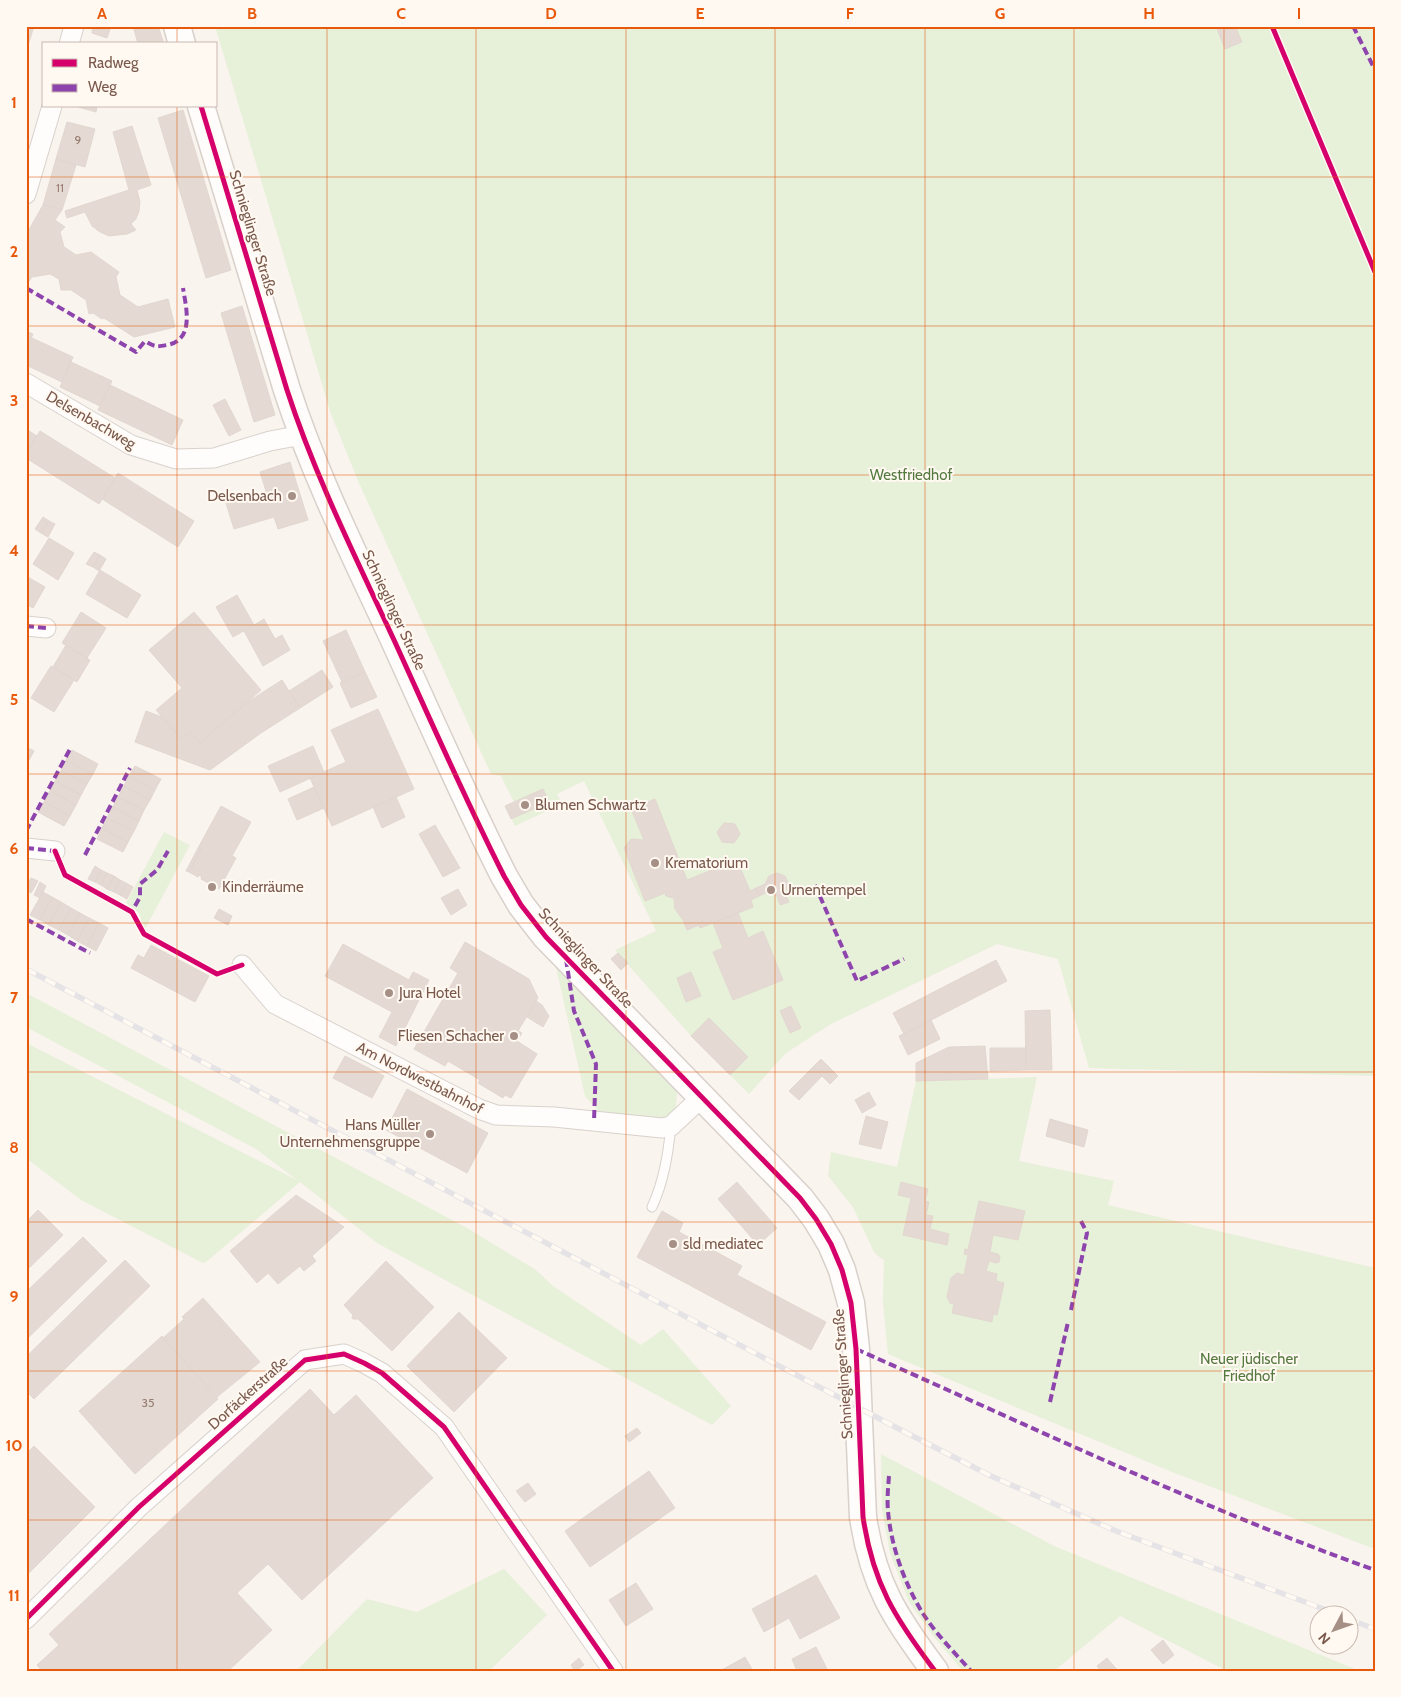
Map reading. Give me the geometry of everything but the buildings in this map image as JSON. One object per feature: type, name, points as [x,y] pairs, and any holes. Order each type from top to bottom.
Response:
[{"type":"main road","points":[[177,26],[181,42]]},
{"type":"main road","name":"Schnieglinger Straße","points":[[202,108],[302,434],[361,570],[504,876],[521,905],[546,937],[800,1198],[824,1232],[840,1264],[852,1303],[863,1517],[874,1569],[893,1611],[935,1671]]},
{"type":"street","points":[[70,42],[74,26]]},
{"type":"street","points":[[26,194],[51,108]]},
{"type":"street","name":"Delsenbachweg","points":[[26,383],[131,446],[176,459],[214,458],[270,441],[302,434]]},
{"type":"street","points":[[26,626],[46,628]]},
{"type":"street","points":[[26,848],[54,851]]},
{"type":"street","name":"Am Nordwestbahnhof","points":[[242,965],[275,1004],[479,1109],[496,1115],[514,1117],[554,1117],[662,1128],[671,1126]]},
{"type":"street","points":[[671,1126],[702,1097]]},
{"type":"street","name":"Dorfäckerstraße","points":[[26,1619],[139,1508],[305,1360],[344,1354],[382,1373],[444,1427],[613,1671]]},
{"type":"lane","points":[[652,1207],[662,1182],[668,1155],[671,1126]]},
{"type":"green space","name":"Westfriedhof","points":[[215,26],[1375,26],[1375,1076],[1089,1068],[1058,959],[997,944],[831,1024],[786,1053],[749,1094],[691,1036],[615,950],[656,931],[584,781],[557,794],[562,804],[515,826],[505,806],[514,802],[501,776],[491,774],[359,483],[331,414]]},
{"type":"green space","points":[[164,832],[190,845],[145,929],[139,913],[126,903]]},
{"type":"green space","points":[[556,967],[677,1092],[676,1106],[667,1118],[600,1113],[585,1096]]},
{"type":"green space","points":[[26,993],[467,1228],[536,1270],[553,1286],[641,1345],[663,1329],[731,1406],[712,1425],[377,1243],[300,1182],[203,1263],[81,1200],[26,1158],[26,1043],[297,1180],[256,1149],[26,1027]]},
{"type":"green space","name":"Neuer jüdischer Friedhof","points":[[1037,1077],[1019,1161],[1114,1181],[1108,1205],[1375,1268],[1375,1549],[1172,1472],[888,1354],[883,1302],[884,1260],[874,1252],[853,1207],[828,1176],[831,1152],[897,1167],[916,1081]]},
{"type":"green space","points":[[881,1454],[1054,1546],[1308,1650],[1308,1654],[1318,1654],[1360,1671],[1227,1671],[1120,1616],[1054,1671],[963,1671],[934,1637],[909,1602],[890,1553],[882,1510]]},
{"type":"green space","points":[[504,1569],[547,1615],[489,1671],[296,1671],[367,1599],[417,1612]]},
{"type":"railway","points":[[26,969],[991,1476],[1116,1531],[1310,1604]]},
{"type":"railway","points":[[1358,1623],[1375,1629]]},
{"type":"marked path","points":[[1353,26],[1375,70]]},
{"type":"marked path","points":[[26,288],[136,352],[145,341],[160,346],[176,342],[182,337],[187,322],[183,288]]},
{"type":"marked path","points":[[26,626],[46,628]]},
{"type":"marked path","points":[[26,831],[70,749]]},
{"type":"marked path","points":[[85,855],[130,768]]},
{"type":"marked path","points":[[26,848],[55,851],[56,855]]},
{"type":"marked path","points":[[135,906],[140,897],[140,884],[157,870],[168,851]]},
{"type":"marked path","points":[[815,885],[857,981],[904,959]]},
{"type":"marked path","points":[[26,919],[90,953]]},
{"type":"marked path","points":[[566,959],[574,1011],[596,1064],[594,1121]]},
{"type":"marked path","points":[[1071,1310],[1087,1233],[1080,1219]]},
{"type":"marked path","points":[[1050,1402],[1068,1322]]},
{"type":"marked path","points":[[856,1349],[1049,1436],[1243,1520],[1375,1570]]},
{"type":"marked path","points":[[889,1476],[888,1503],[890,1524],[895,1550],[904,1576],[927,1620],[971,1671]]},
{"type":"cycle path","points":[[1272,26],[1375,272]]},
{"type":"cycle path","points":[[202,108],[287,390],[310,454],[351,548],[504,876],[521,905],[546,937],[800,1198],[816,1219],[831,1244],[842,1270],[851,1303],[856,1349],[863,1517],[867,1541],[880,1581],[897,1617],[935,1671]]},
{"type":"cycle path","points":[[55,851],[65,875],[132,912],[144,934],[217,974],[242,965]]},
{"type":"cycle path","points":[[26,1619],[139,1507],[305,1360],[344,1354],[382,1373],[444,1427],[613,1671]]},
{"type":"place","name":"Delsenbach","points":[[292,496]]},
{"type":"place","name":"Blumen Schwartz","points":[[525,805]]},
{"type":"place","name":"Krematorium","points":[[655,863]]},
{"type":"place","name":"Kinderräume","points":[[212,887]]},
{"type":"place","name":"Urnentempel","points":[[771,890]]},
{"type":"place","name":"Jura Hotel","points":[[389,993]]},
{"type":"place","name":"Fliesen Schacher","points":[[514,1036]]},
{"type":"place","name":"Hans Müller Unternehmensgruppe","points":[[430,1134]]},
{"type":"place","name":"sld mediatec","points":[[673,1244]]}]
